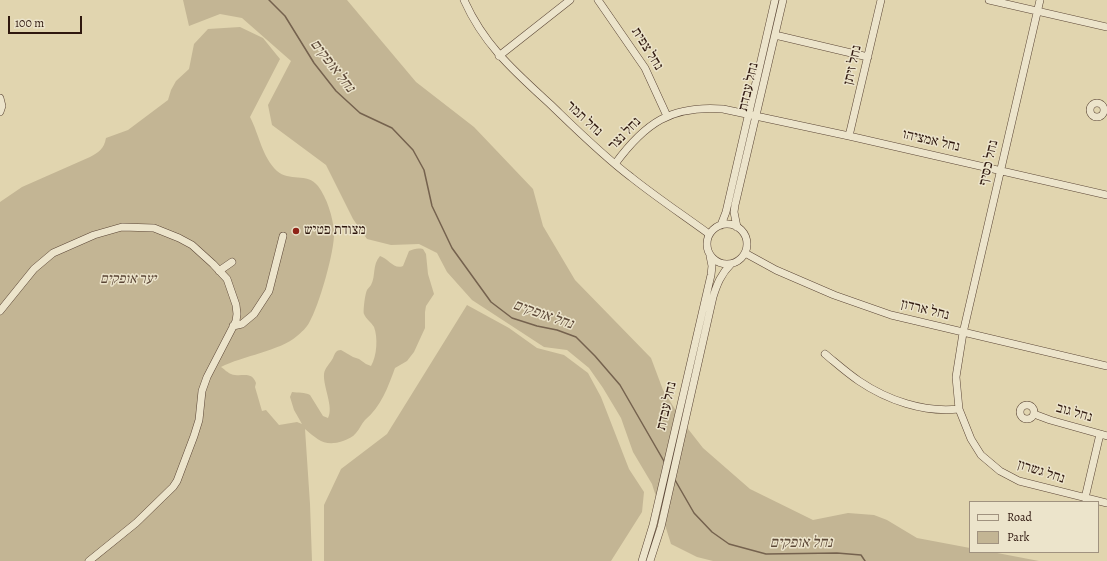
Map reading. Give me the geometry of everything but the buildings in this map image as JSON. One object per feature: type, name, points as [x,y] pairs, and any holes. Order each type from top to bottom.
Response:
[{"type":"street","name":"נחל תמר","points":[[464,0],[479,29],[512,70],[615,164],[709,234]]},
{"type":"street","points":[[500,56],[570,0]]},
{"type":"street","name":"נחל צפית","points":[[598,0],[645,68],[667,116]]},
{"type":"street","name":"נחל עבדת","points":[[737,227],[734,212],[735,205],[775,0]]},
{"type":"street","name":"נחל עבדת","points":[[721,225],[726,212],[783,0]]},
{"type":"street","name":"נחל זיתן","points":[[849,136],[881,0]]},
{"type":"street","points":[[989,0],[1107,27]]},
{"type":"street","name":"נחל כסיף","points":[[963,333],[1040,0]]},
{"type":"street","points":[[774,35],[868,57]]},
{"type":"street","points":[[0,98],[2,106],[0,112]]},
{"type":"street","name":"נחל נצר","points":[[615,164],[629,144],[653,124],[667,116],[705,108],[723,109],[752,115]]},
{"type":"street","name":"נחל אמציהו","points":[[752,115],[1107,195]]},
{"type":"street","points":[[721,225],[732,225],[737,227],[745,236],[747,242],[745,253],[741,258],[731,264],[719,263],[710,256],[706,245],[709,234],[712,230],[721,225]]},
{"type":"street","points":[[0,311],[34,269],[53,253],[94,235],[122,227],[154,228],[179,238],[192,245],[227,279],[236,305],[236,321],[207,377],[202,391],[199,420],[182,468],[173,487],[136,523],[89,561]]},
{"type":"street","points":[[233,326],[242,324],[254,314],[269,291],[283,236]]},
{"type":"street","name":"נחל ארדון","points":[[745,253],[776,270],[834,295],[892,315],[1107,366]]},
{"type":"street","name":"נחל עבדת","points":[[642,561],[653,525],[711,274],[712,266],[710,256]]},
{"type":"street","points":[[219,271],[232,262]]},
{"type":"street","name":"נחל עבדת","points":[[650,561],[661,527],[717,284],[723,272],[731,264]]},
{"type":"street","name":"נחל גשרון","points":[[963,333],[956,378],[959,409],[971,439],[981,455],[1000,471],[1019,481],[1098,501]]},
{"type":"street","points":[[824,354],[857,380],[892,398],[907,404],[940,410],[959,409]]},
{"type":"street","name":"נחל גוב","points":[[1034,414],[1104,435]]},
{"type":"street","points":[[1085,498],[1104,435]]},
{"type":"green space","points":[[183,0],[347,0],[416,82],[474,127],[533,189],[543,226],[575,280],[651,358],[663,390],[685,425],[703,448],[750,489],[813,520],[848,513],[874,515],[887,520],[917,538],[969,548],[969,553],[997,553],[1039,561],[713,561],[697,557],[671,544],[652,484],[633,452],[621,418],[589,368],[567,350],[544,347],[472,300],[447,272],[437,253],[419,244],[391,245],[367,239],[353,219],[326,165],[272,125],[268,105],[291,61],[242,18],[220,14],[189,26]]},
{"type":"green space","name":"יער אופקים","points":[[240,27],[263,38],[280,59],[250,117],[264,152],[277,171],[287,176],[309,179],[318,186],[327,202],[331,214],[334,240],[322,291],[313,315],[305,328],[297,336],[281,346],[221,367],[231,374],[249,375],[254,379],[262,411],[266,410],[279,425],[297,422],[302,424],[294,410],[290,397],[292,392],[310,395],[323,416],[328,418],[330,408],[324,374],[325,369],[336,352],[341,350],[371,366],[375,357],[375,331],[373,325],[365,316],[364,310],[366,292],[371,286],[378,259],[380,256],[397,267],[400,267],[403,266],[409,251],[414,249],[423,249],[426,254],[428,274],[434,294],[426,306],[425,328],[414,352],[407,361],[395,368],[380,403],[353,436],[337,443],[326,443],[305,429],[312,561],[0,561],[0,202],[22,187],[98,152],[104,145],[106,138],[128,130],[168,100],[176,81],[189,69],[194,44],[208,29]]},
{"type":"green space","points":[[467,305],[509,328],[537,348],[564,355],[588,373],[601,397],[629,469],[644,492],[642,512],[611,561],[324,561],[324,505],[341,469],[387,434]]},
{"type":"waterway","name":"נחל אופקים","points":[[269,0],[285,16],[314,63],[336,91],[360,113],[392,128],[413,150],[424,170],[432,206],[452,248],[491,302],[512,318],[537,326],[557,330],[576,337],[620,385],[665,463]]},
{"type":"waterway","name":"נחל אופקים","points":[[675,480],[694,513],[712,532],[729,544],[766,554],[837,553],[861,555],[865,561]]},
{"type":"place","name":"מצודת פטיש","points":[[296,231]]}]
